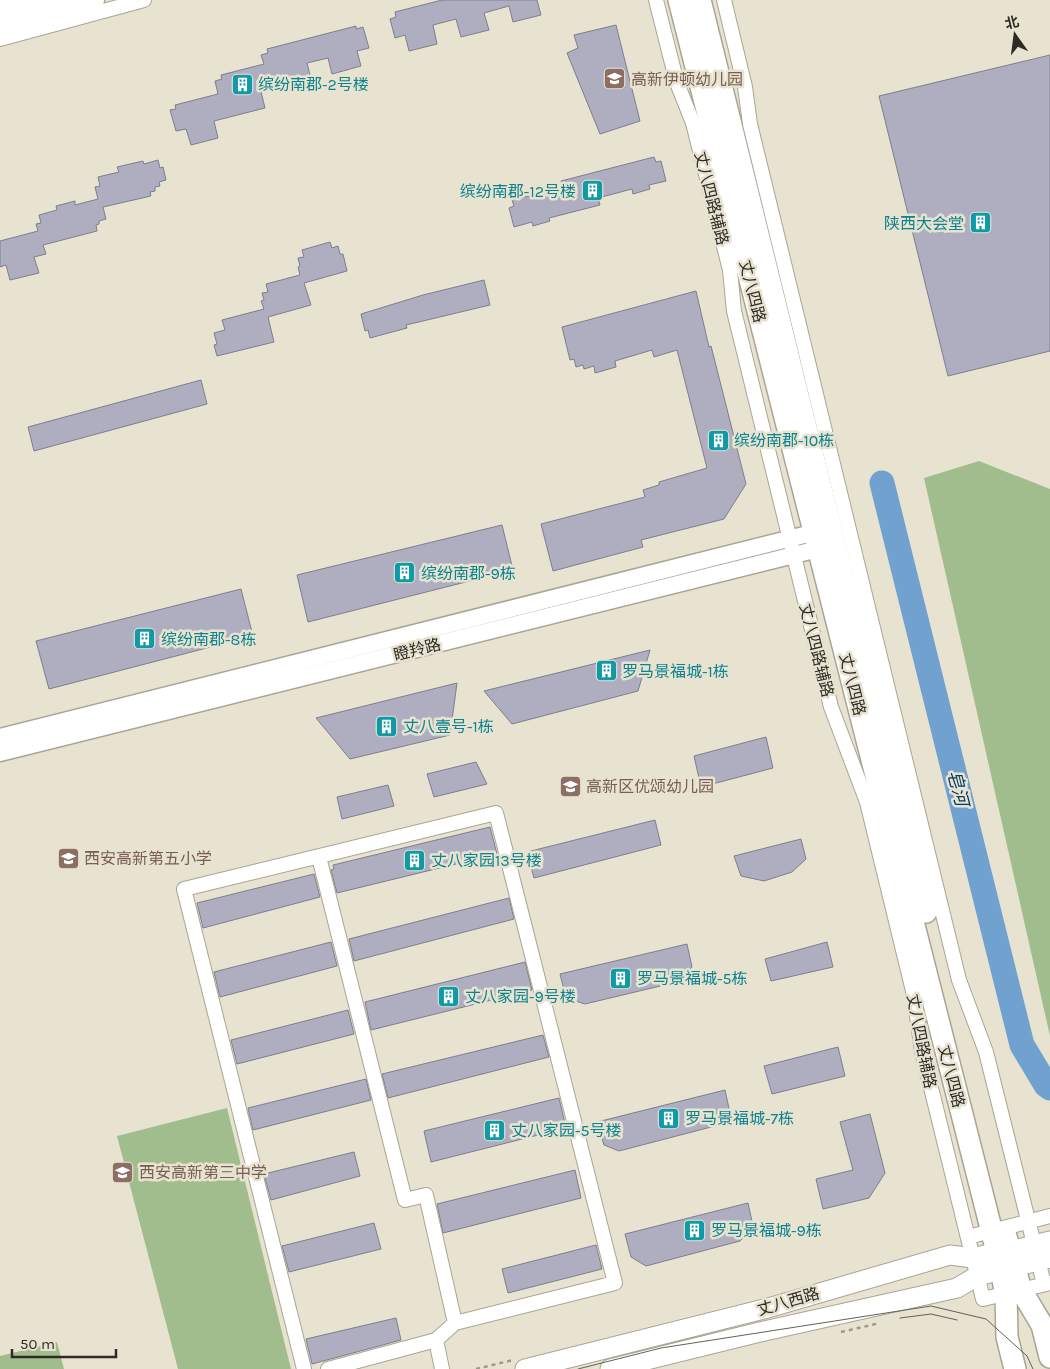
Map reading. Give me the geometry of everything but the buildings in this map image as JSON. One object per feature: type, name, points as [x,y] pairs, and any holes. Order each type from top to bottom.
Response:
[{"type":"highway","points":[[0,25],[93,0]]},
{"type":"main road","points":[[0,11],[39,0]]},
{"type":"main road","name":"丈八四路","points":[[679,0],[825,539]]},
{"type":"main road","name":"丈八四路","points":[[700,0],[825,539],[997,1229],[1014,1292],[1042,1325],[1050,1357]]},
{"type":"main road","name":"丈八西路","points":[[610,1369],[760,1332],[956,1288],[975,1267],[1043,1251]]},
{"type":"main road","name":"丈八西路","points":[[525,1369],[768,1308],[950,1255],[975,1267]]},
{"type":"main road","name":"丈八四路","points":[[1014,1292],[1007,1336],[1015,1369]]},
{"type":"street","points":[[0,39],[144,0]]},
{"type":"street","name":"丈八四路辅路","points":[[656,0],[677,83],[693,123],[730,270],[734,311],[831,707],[867,802],[914,995],[922,1051],[983,1299],[1014,1292]]},
{"type":"street","points":[[724,0],[745,87],[750,124],[959,980],[986,1052],[1028,1221],[1043,1251],[1047,1284],[1014,1292]]},
{"type":"street","name":"瞪羚路","points":[[0,737],[825,539]]},
{"type":"street","name":"瞪羚路","points":[[0,753],[791,547]]},
{"type":"street","points":[[304,1369],[184,890],[496,814],[615,1283],[455,1323],[436,1340],[328,1369]]},
{"type":"street","points":[[319,857],[405,1200],[426,1195],[455,1323]]},
{"type":"street","points":[[968,1237],[1050,1216]]},
{"type":"street","points":[[436,1340],[442,1369]]},
{"type":"green space","points":[[979,461],[1050,489],[1050,1036],[924,478]]},
{"type":"green space","points":[[227,1108],[291,1369],[178,1369],[117,1136]]},
{"type":"green space","points":[[57,1342],[64,1369],[0,1369],[0,1356]]},
{"type":"waterway","name":"皂河","points":[[882,483],[1022,1045],[1046,1085],[1050,1088]]},
{"type":"tram line","points":[[578,1369],[661,1348],[931,1306],[986,1319],[1027,1356],[1033,1369]]},
{"type":"tram line","points":[[900,1318],[931,1314],[957,1320]]},
{"type":"place","name":"高新伊顿幼儿园","points":[[615,79]]},
{"type":"place","name":"缤纷南郡-2号楼","points":[[242,84]]},
{"type":"place","name":"缤纷南郡-12号楼","points":[[592,191]]},
{"type":"place","name":"陕西大会堂","points":[[980,223]]},
{"type":"place","name":"缤纷南郡-10栋","points":[[718,440]]},
{"type":"place","name":"缤纷南郡-9栋","points":[[405,573]]},
{"type":"place","name":"缤纷南郡-8栋","points":[[145,639]]},
{"type":"place","name":"罗马景福城-1栋","points":[[606,671]]},
{"type":"place","name":"丈八壹号-1栋","points":[[387,726]]},
{"type":"place","name":"高新区优颂幼儿园","points":[[570,786]]},
{"type":"place","name":"西安高新第五小学","points":[[68,858]]},
{"type":"place","name":"丈八家园13号楼","points":[[415,860]]},
{"type":"place","name":"罗马景福城-5栋","points":[[621,978]]},
{"type":"place","name":"丈八家园-9号楼","points":[[449,996]]},
{"type":"place","name":"罗马景福城-7栋","points":[[669,1118]]},
{"type":"place","name":"丈八家园-5号楼","points":[[495,1130]]},
{"type":"place","name":"西安高新第三中学","points":[[123,1172]]},
{"type":"place","name":"罗马景福城-9栋","points":[[695,1230]]}]
